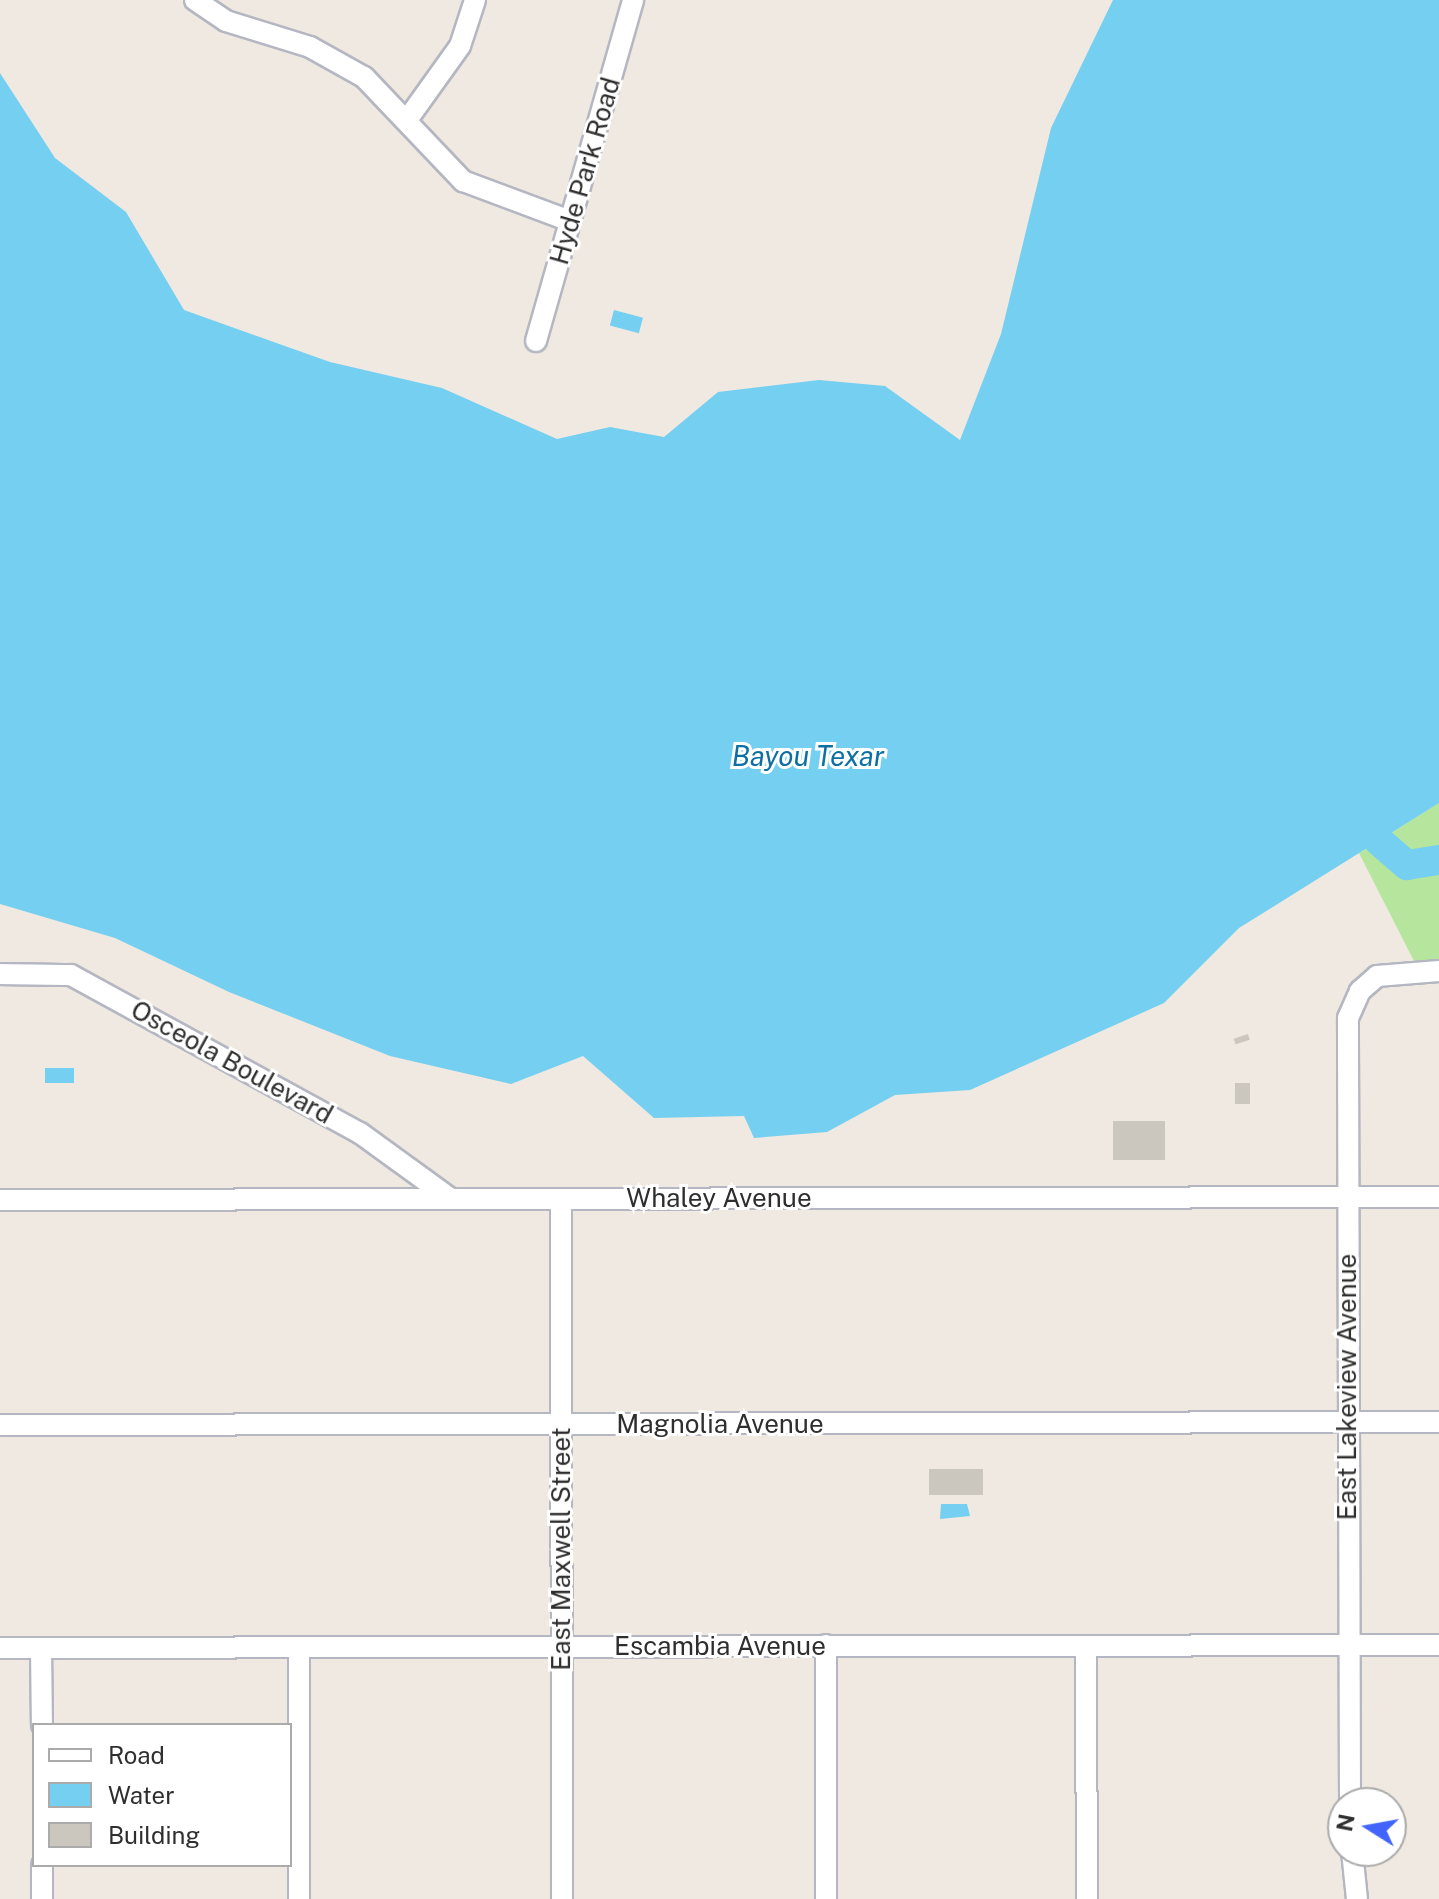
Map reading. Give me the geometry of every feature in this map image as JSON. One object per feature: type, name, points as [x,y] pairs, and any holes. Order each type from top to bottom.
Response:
[{"type":"street","points":[[195,0],[226,21],[338,60],[407,120],[463,181],[570,221]]},
{"type":"street","points":[[407,120],[460,46],[475,0]]},
{"type":"street","name":"Hyde Park Road","points":[[536,341],[633,0]]},
{"type":"street","name":"East Lakeview Avenue","points":[[1350,1787],[1348,1018],[1352,1003],[1372,980],[1392,971],[1439,971]]},
{"type":"street","name":"Osceola Boulevard","points":[[0,974],[71,975],[360,1133],[448,1197]]},
{"type":"street","name":"Whaley Avenue","points":[[0,1200],[1439,1197]]},
{"type":"street","name":"East Maxwell Street","points":[[561,1199],[562,1899]]},
{"type":"street","name":"Magnolia Avenue","points":[[0,1425],[1439,1422]]},
{"type":"street","points":[[826,1645],[826,1899]]},
{"type":"street","name":"Escambia Avenue","points":[[0,1648],[1439,1645]]},
{"type":"street","points":[[1086,1646],[1087,1899]]},
{"type":"street","points":[[299,1647],[299,1899]]},
{"type":"street","points":[[41,1648],[42,1723]]},
{"type":"street","points":[[42,1867],[42,1899]]},
{"type":"street","points":[[1343,1899],[1348,1867]]},
{"type":"street","points":[[1352,1867],[1357,1899]]},
{"type":"green space","points":[[1439,803],[1439,963],[1425,963],[1414,961],[1359,853]]},
{"type":"water","name":"Bayou Texar","points":[[1113,0],[1439,0],[1439,803],[1239,928],[1164,1003],[970,1090],[895,1095],[827,1132],[754,1138],[744,1116],[654,1118],[583,1056],[511,1084],[390,1056],[229,992],[115,938],[0,904],[0,73],[55,158],[126,212],[184,310],[330,362],[442,388],[557,439],[610,427],[664,437],[718,392],[819,380],[885,386],[960,440],[1001,334],[1051,128]]},
{"type":"water","points":[[614,310],[643,318],[639,333],[610,325]]},
{"type":"water","points":[[45,1068],[74,1068],[74,1083],[45,1083]]},
{"type":"water","points":[[941,1504],[967,1504],[970,1516],[940,1519]]},
{"type":"building","points":[[1248,1034],[1250,1040],[1236,1044],[1234,1039]]},
{"type":"building","points":[[1235,1083],[1250,1083],[1250,1104],[1235,1104]]},
{"type":"building","points":[[1113,1121],[1165,1121],[1165,1160],[1113,1160]]},
{"type":"building","points":[[929,1469],[983,1469],[983,1495],[929,1495]]},
{"type":"waterway","points":[[1379,841],[1407,865],[1439,860]]}]
